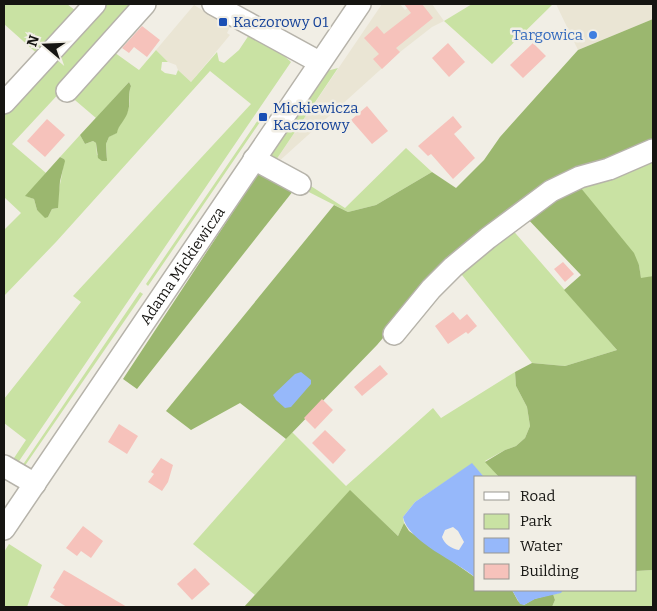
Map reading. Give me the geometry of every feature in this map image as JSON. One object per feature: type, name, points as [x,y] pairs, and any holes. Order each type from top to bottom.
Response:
[{"type":"street","points":[[4,103],[95,4]]},
{"type":"street","points":[[67,91],[145,4]]},
{"type":"street","points":[[213,4],[319,62]]},
{"type":"street","name":"Adama Mickiewicza","points":[[4,529],[360,4]]},
{"type":"street","points":[[394,334],[431,289],[453,267],[488,238],[551,192],[580,177],[609,168],[653,150]]},
{"type":"street","points":[[254,159],[300,184]]},
{"type":"street","points":[[4,466],[34,484]]},
{"type":"shaded area","points":[[382,4],[400,4],[405,10],[413,4],[432,4],[444,21],[432,27],[400,52],[276,164],[274,163]]},
{"type":"shaded area","name":"Targowica","points":[[556,4],[653,4],[653,19],[578,50]]},
{"type":"shaded area","points":[[194,5],[230,27],[227,33],[230,35],[191,82],[178,70],[176,65],[168,62],[156,50]]},
{"type":"green space","points":[[4,4],[67,4],[80,14],[41,57],[4,24]]},
{"type":"green space","points":[[101,4],[140,4],[12,144],[46,173],[26,196],[34,199],[37,210],[48,217],[52,209],[58,208],[58,195],[64,159],[60,157],[80,135],[85,144],[93,141],[96,143],[97,155],[107,158],[106,144],[109,137],[116,133],[128,111],[131,86],[129,82],[96,118],[69,95],[111,50],[139,70],[156,50],[168,62],[162,62],[161,70],[165,73],[176,75],[178,70],[191,82],[217,52],[219,61],[224,63],[239,50],[249,35],[281,53],[291,62],[15,467],[10,464],[26,440],[4,423],[4,399],[81,302],[73,296],[251,104],[210,71],[56,242],[4,296],[4,230],[21,213],[4,197],[4,108]]},
{"type":"green space","points":[[472,4],[553,4],[492,64],[444,21]]},
{"type":"green space","points":[[653,19],[653,142],[573,175],[400,318],[377,345],[286,439],[240,403],[191,430],[166,411],[334,205],[348,212],[376,205],[432,172],[456,188],[484,160],[500,137],[578,50]]},
{"type":"green space","points":[[338,68],[274,163],[267,156],[323,72]]},
{"type":"green space","points":[[129,82],[131,86],[127,114],[117,133],[109,137],[106,144],[107,161],[102,161],[98,158],[96,143],[93,141],[85,144],[80,135]]},
{"type":"green space","points":[[258,120],[260,122],[148,286],[146,284]]},
{"type":"green space","points":[[406,148],[432,172],[376,205],[348,212],[299,187],[303,181],[345,208]]},
{"type":"green space","points":[[653,155],[653,276],[641,279],[639,265],[576,182]]},
{"type":"green space","points":[[60,157],[65,161],[60,181],[58,208],[52,209],[48,217],[45,218],[37,210],[34,199],[25,196]]},
{"type":"green space","points":[[262,168],[297,186],[137,389],[123,379]]},
{"type":"green space","points":[[576,182],[634,253],[639,265],[641,278],[653,276],[653,570],[637,571],[637,476],[498,476],[485,462],[516,446],[525,438],[530,426],[527,407],[516,386],[515,372],[532,363],[565,366],[617,350],[564,290],[581,275],[524,215]]},
{"type":"green space","points":[[510,227],[617,350],[565,366],[532,363],[458,270]]},
{"type":"green space","points":[[140,292],[143,294],[22,470],[20,469]]},
{"type":"green space","points":[[515,372],[516,386],[527,407],[530,426],[525,438],[516,446],[485,461],[498,476],[483,476],[472,464],[415,502],[403,517],[404,523],[398,536],[350,491],[255,595],[193,544],[292,432],[346,486],[433,408],[441,418]]},
{"type":"green space","points":[[350,490],[398,536],[404,523],[409,531],[474,577],[474,591],[513,591],[518,601],[524,605],[534,599],[553,594],[555,600],[552,607],[244,607]]},
{"type":"green space","points":[[9,544],[42,565],[27,607],[4,607],[4,552]]},
{"type":"green space","points":[[653,570],[653,607],[552,607],[555,600],[553,594],[561,591],[637,591],[637,571]]},
{"type":"water","points":[[301,372],[311,380],[311,384],[291,407],[285,408],[273,395],[295,374]]},
{"type":"water","points":[[472,463],[483,476],[474,476],[474,576],[414,535],[403,517],[415,502]],"holes":[[[453,527],[458,531],[464,542],[459,550],[454,549],[442,537],[445,530]]]},
{"type":"water","points":[[513,591],[562,591],[561,593],[535,599],[524,605],[520,604]]},
{"type":"building","points":[[404,4],[422,4],[433,18],[396,48],[400,52],[382,69],[373,59],[379,54],[364,38],[377,26],[384,34],[411,13]]},
{"type":"building","points":[[142,26],[160,40],[147,57],[134,47],[129,53],[122,48]]},
{"type":"building","points":[[448,43],[465,62],[449,77],[432,58]]},
{"type":"building","points":[[533,43],[546,56],[523,78],[510,65]]},
{"type":"building","points":[[367,106],[388,131],[372,144],[351,120]]},
{"type":"building","points":[[453,116],[462,127],[454,134],[475,158],[453,179],[431,154],[428,156],[418,146]]},
{"type":"building","points":[[47,119],[65,135],[45,157],[27,141]]},
{"type":"building","points":[[563,262],[574,274],[565,282],[554,269]]},
{"type":"building","points":[[453,312],[460,320],[467,314],[477,326],[468,334],[466,332],[448,344],[435,326]]},
{"type":"building","points":[[380,365],[388,374],[362,396],[354,387]]},
{"type":"building","points":[[322,399],[333,410],[315,429],[304,418]]},
{"type":"building","points":[[119,424],[138,436],[127,454],[108,442]]},
{"type":"building","points":[[325,430],[346,450],[333,464],[312,443]]},
{"type":"building","points":[[161,458],[173,465],[168,482],[162,491],[148,482],[154,474],[151,472]]},
{"type":"building","points":[[83,526],[103,541],[91,558],[81,551],[77,556],[66,548]]},
{"type":"building","points":[[195,568],[210,584],[192,600],[177,584]]},
{"type":"building","points":[[64,570],[127,607],[67,607],[50,597]]},
{"type":"place","name":"Kaczorowy 01","points":[[223,22]]},
{"type":"place","name":"Targowica","points":[[593,35]]},
{"type":"place","name":"Mickiewicza Kaczorowy","points":[[263,117]]}]
